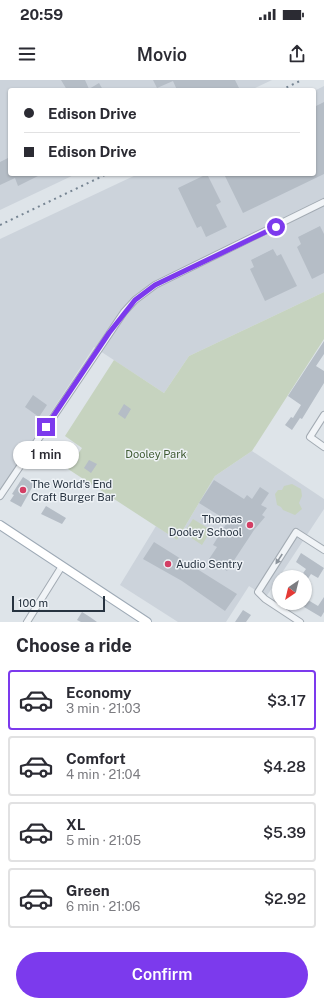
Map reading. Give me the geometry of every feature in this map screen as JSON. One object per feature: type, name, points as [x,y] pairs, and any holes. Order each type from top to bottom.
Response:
[{"type":"main road","points":[[0,525],[147,622]]},
{"type":"street","points":[[0,496],[109,333],[135,300],[155,285],[324,202]]},
{"type":"street","points":[[324,415],[310,437],[324,447]]},
{"type":"street","points":[[300,622],[265,599],[258,592],[296,532],[324,550]]},
{"type":"street","points":[[27,622],[62,566]]},
{"type":"shaded area","points":[[0,80],[272,80],[255,88],[8,88],[8,176],[72,176],[0,210]]},
{"type":"shaded area","points":[[324,86],[324,292],[189,356],[164,393],[94,347],[0,490],[0,239],[134,176],[316,176],[316,90]]},
{"type":"shaded area","name":"Thomas Dooley School","points":[[252,451],[324,499],[324,509],[284,570],[272,570],[272,588],[266,597],[249,586],[226,622],[178,622],[120,585],[156,526],[177,540],[215,476]]},
{"type":"green space","name":"Dooley Park","points":[[324,292],[324,339],[252,451],[215,476],[177,540],[68,469],[82,448],[65,436],[114,360],[164,393],[189,356]]},
{"type":"green space","points":[[292,484],[301,489],[302,496],[299,503],[302,509],[295,515],[283,510],[277,505],[275,494],[278,490],[282,490],[284,486]]},
{"type":"green space","points":[[193,519],[211,530],[202,545],[184,533]]},
{"type":"building","points":[[61,80],[85,80],[89,88],[66,88]]},
{"type":"building","points":[[153,80],[235,80],[239,88],[176,88],[173,81],[157,88]]},
{"type":"building","points":[[99,83],[102,88],[91,88]]},
{"type":"building","points":[[324,102],[324,174],[243,213],[225,176],[316,176],[316,106]]},
{"type":"building","points":[[8,158],[8,176],[38,176],[18,186],[15,178],[0,185],[0,162]]},
{"type":"building","points":[[203,176],[208,176],[221,202],[216,205],[227,227],[206,237],[201,226],[197,228],[178,188]]},
{"type":"building","points":[[320,226],[324,234],[324,273],[312,279],[297,247],[301,244],[298,237]]},
{"type":"building","points":[[273,249],[277,256],[281,254],[297,286],[265,301],[250,269],[254,267],[251,260]]},
{"type":"building","points":[[324,341],[324,354],[316,366],[324,371],[324,383],[302,419],[300,418],[292,430],[285,425],[291,417],[293,418],[301,405],[288,396]]},
{"type":"building","points":[[33,395],[47,405],[39,417],[25,407]]},
{"type":"building","points":[[124,404],[131,409],[125,419],[118,414]]},
{"type":"building","points":[[89,460],[97,464],[91,473],[84,468]]},
{"type":"building","points":[[23,477],[34,484],[21,507],[10,501],[14,495],[12,494]]},
{"type":"building","points":[[214,480],[244,499],[247,495],[252,499],[260,487],[269,493],[261,505],[267,508],[262,515],[265,517],[254,530],[227,571],[209,559],[217,547],[213,545],[228,521],[199,503]]},
{"type":"building","points":[[46,506],[66,518],[62,524],[41,514]]},
{"type":"building","points":[[154,542],[237,594],[225,611],[182,581],[143,559]]},
{"type":"building","points":[[301,553],[324,568],[318,578],[312,575],[312,570],[305,570],[306,569],[296,562]]},
{"type":"building","points":[[324,597],[324,612],[321,617],[309,610],[312,610],[312,602],[318,606]]},
{"type":"building","points":[[243,610],[251,615],[246,622],[235,622]]},
{"type":"building","points":[[82,612],[97,622],[81,622],[77,620]]},
{"type":"railway","points":[[285,88],[302,80]]},
{"type":"railway","points":[[0,225],[103,176]]},
{"type":"place","name":"The World's End Craft Burger Bar","points":[[23,490]]},
{"type":"place","name":"Thomas Dooley School","points":[[250,525]]},
{"type":"place","name":"Audio Sentry","points":[[168,564]]},
{"type":"route","points":[[46,427],[109,333],[124,312],[135,300],[155,285],[276,227]]}]
